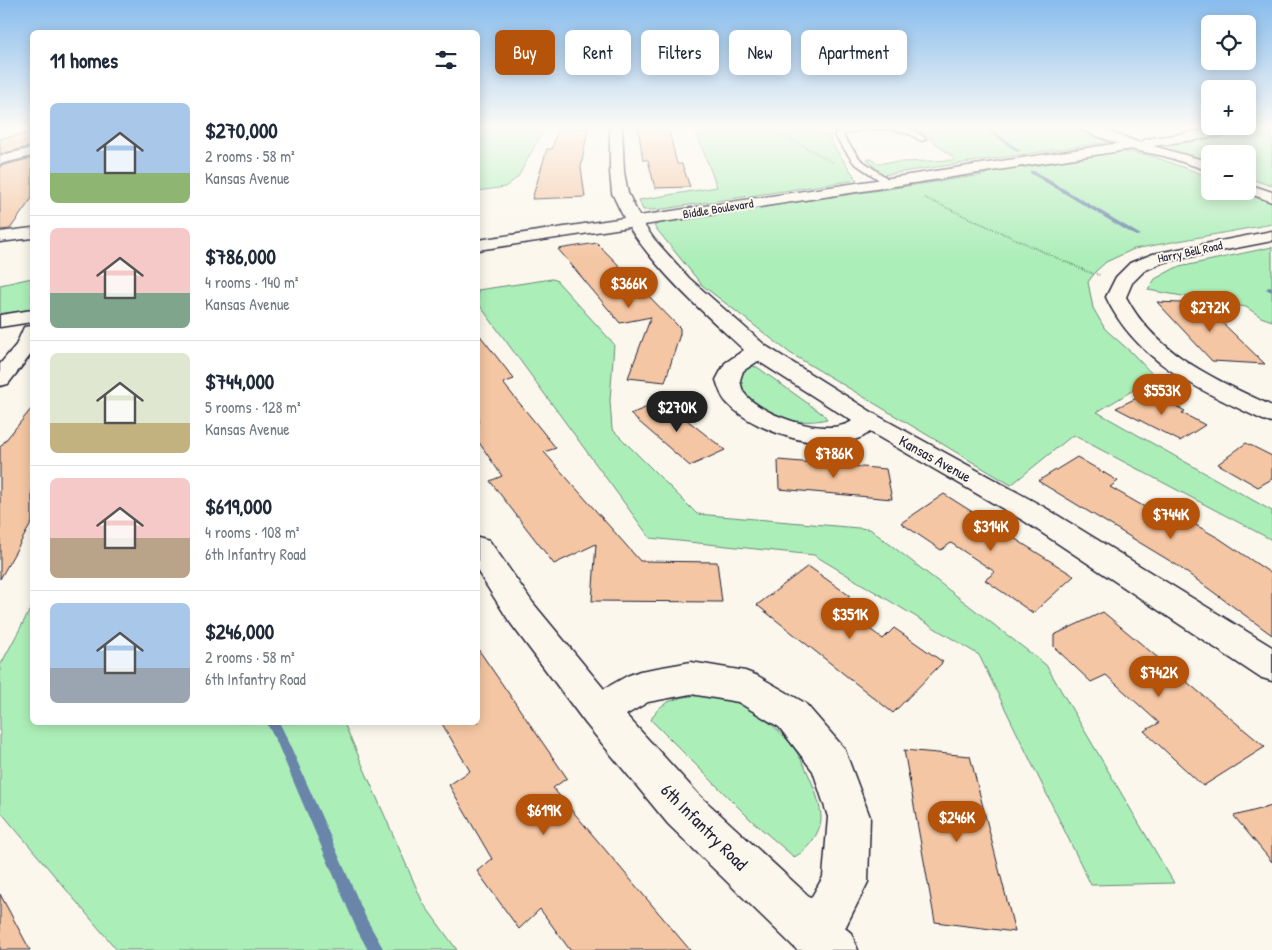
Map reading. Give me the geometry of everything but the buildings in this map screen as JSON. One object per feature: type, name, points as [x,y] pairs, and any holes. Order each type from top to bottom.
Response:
[{"type":"street","name":"Kansas Avenue","points":[[617,171],[620,193],[634,222],[648,243],[682,282],[758,351],[868,421],[1034,514],[1272,666]]},
{"type":"street","name":"Biddle Boulevard","points":[[480,245],[969,171]]},
{"type":"street","points":[[1256,183],[1272,188]]},
{"type":"street","points":[[1256,191],[1272,197]]},
{"type":"street","points":[[0,237],[30,233]]},
{"type":"street","name":"Harry Bell Road","points":[[1123,281],[1136,267],[1159,258],[1272,236]]},
{"type":"street","points":[[1123,281],[1116,297],[1126,317],[1143,338],[1169,359],[1216,388],[1272,415]]},
{"type":"street","points":[[0,321],[30,316]]},
{"type":"street","points":[[0,379],[26,347],[30,337]]},
{"type":"street","points":[[758,351],[733,368],[728,380],[734,397],[762,418],[786,430],[831,435],[855,430],[868,421]]},
{"type":"street","name":"6th Infantry Road","points":[[480,551],[520,612],[598,712],[683,809],[825,943],[845,882],[849,817],[830,761],[792,715],[745,687],[691,678],[640,687],[598,712]]},
{"type":"lane","points":[[870,171],[885,184]]},
{"type":"path","points":[[885,184],[898,186],[1088,272],[1123,281]]},
{"type":"green space","points":[[480,171],[521,171],[518,177],[505,187],[480,191]]},
{"type":"green space","points":[[711,171],[851,171],[857,180],[656,210],[643,210],[639,200],[717,187]]},
{"type":"green space","points":[[879,171],[907,171],[882,175]]},
{"type":"green space","points":[[992,171],[1194,171],[1201,174],[1201,200],[1256,200],[1256,194],[1272,200],[1272,224],[1134,249],[1106,262],[1088,282],[1093,308],[1105,329],[1155,377],[1097,412],[1272,511],[1272,540],[1073,435],[1011,485],[790,353],[702,285],[654,226],[661,222],[983,175]]},
{"type":"green space","points":[[1256,171],[1272,171],[1272,186],[1256,181]]},
{"type":"green space","points":[[1272,247],[1272,321],[1261,317],[1246,307],[1148,290],[1155,279],[1175,268]]},
{"type":"green space","points":[[30,278],[30,310],[0,315],[0,285]]},
{"type":"green space","points":[[556,280],[614,344],[610,401],[612,429],[697,514],[870,529],[1046,665],[1174,883],[1091,885],[979,655],[814,555],[650,538],[480,306],[480,290]]},
{"type":"green space","points":[[752,366],[757,367],[827,419],[818,421],[788,420],[769,412],[748,398],[741,390],[739,381],[742,373]]},
{"type":"green space","points":[[30,610],[30,725],[345,725],[423,903],[457,950],[117,950],[0,811],[0,666]]},
{"type":"green space","points":[[706,695],[732,701],[751,709],[783,735],[801,759],[815,790],[821,818],[816,836],[799,855],[794,857],[751,820],[651,720],[655,713],[667,703],[690,696]]},
{"type":"waterway","points":[[1032,172],[1138,235]]},
{"type":"waterway","points":[[274,725],[282,740],[362,925],[376,950]]}]
